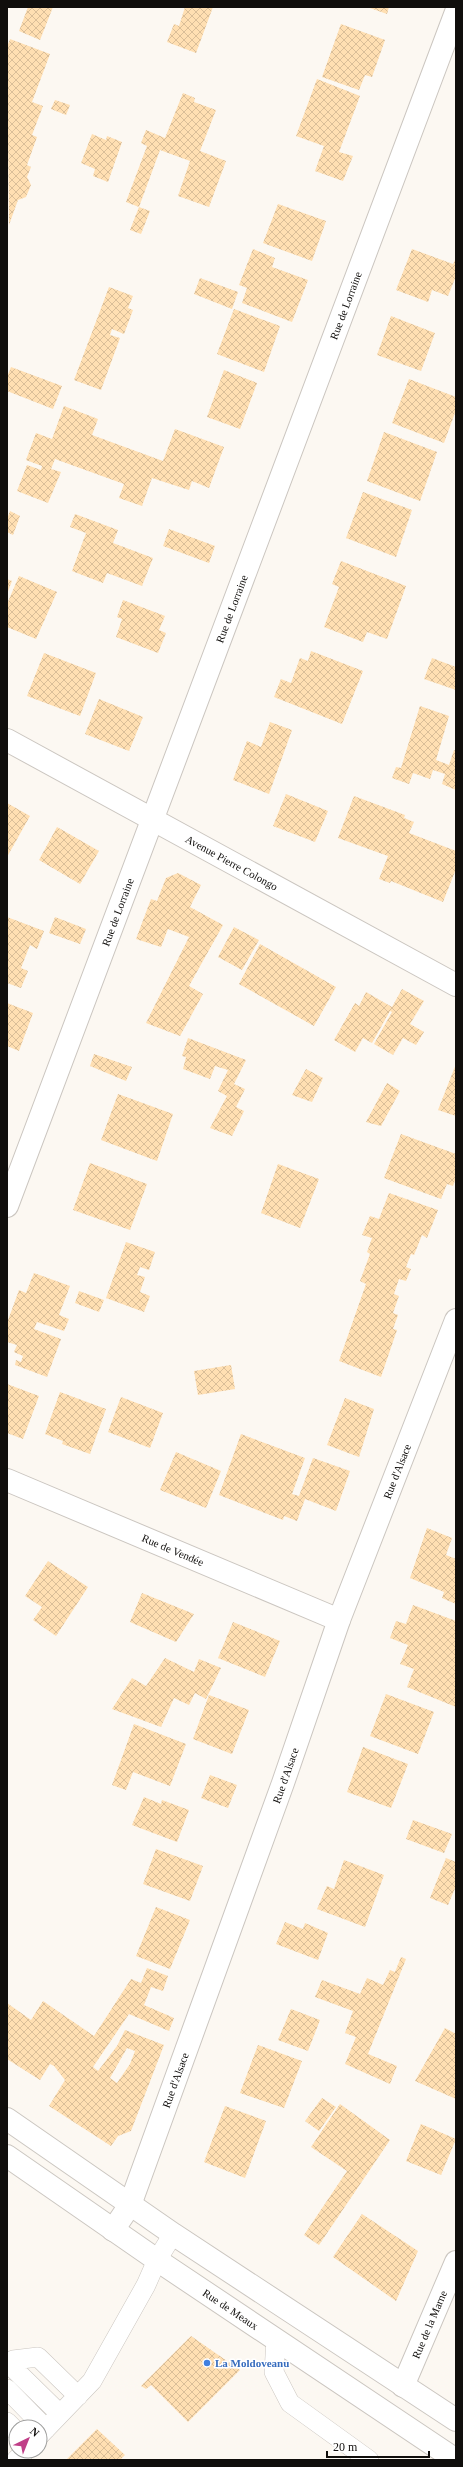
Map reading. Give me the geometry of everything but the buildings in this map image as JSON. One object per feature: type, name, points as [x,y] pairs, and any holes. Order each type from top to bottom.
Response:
[{"type":"street","name":"Rue de Lorraine","points":[[7,1206],[456,12]]},
{"type":"street","name":"Avenue Pierre Colongo","points":[[7,740],[456,985]]},
{"type":"street","name":"Rue d'Alsace","points":[[113,2230],[130,2206],[283,1783],[340,1620],[456,1320]]},
{"type":"street","name":"Rue de Vendée","points":[[7,1480],[340,1620]]},
{"type":"street","points":[[7,2119],[17,2130],[130,2206],[456,2420]]},
{"type":"street","name":"Rue de Meaux","points":[[7,2156],[157,2260],[456,2460]]},
{"type":"street","name":"Rue de la Marne","points":[[403,2386],[456,2262]]},
{"type":"lane","points":[[48,2427],[92,2381],[146,2285],[157,2260],[173,2234]]},
{"type":"lane","points":[[276,2340],[274,2372],[290,2403],[369,2460]]},
{"type":"lane","points":[[10,2364],[38,2357],[78,2396]]},
{"type":"lane","points":[[10,2364],[60,2414]]},
{"type":"lane","points":[[7,2389],[32,2419]]},
{"type":"lane","points":[[7,2453],[15,2460]]},
{"type":"place","name":"La Moldoveanu","points":[[207,2363]]}]
